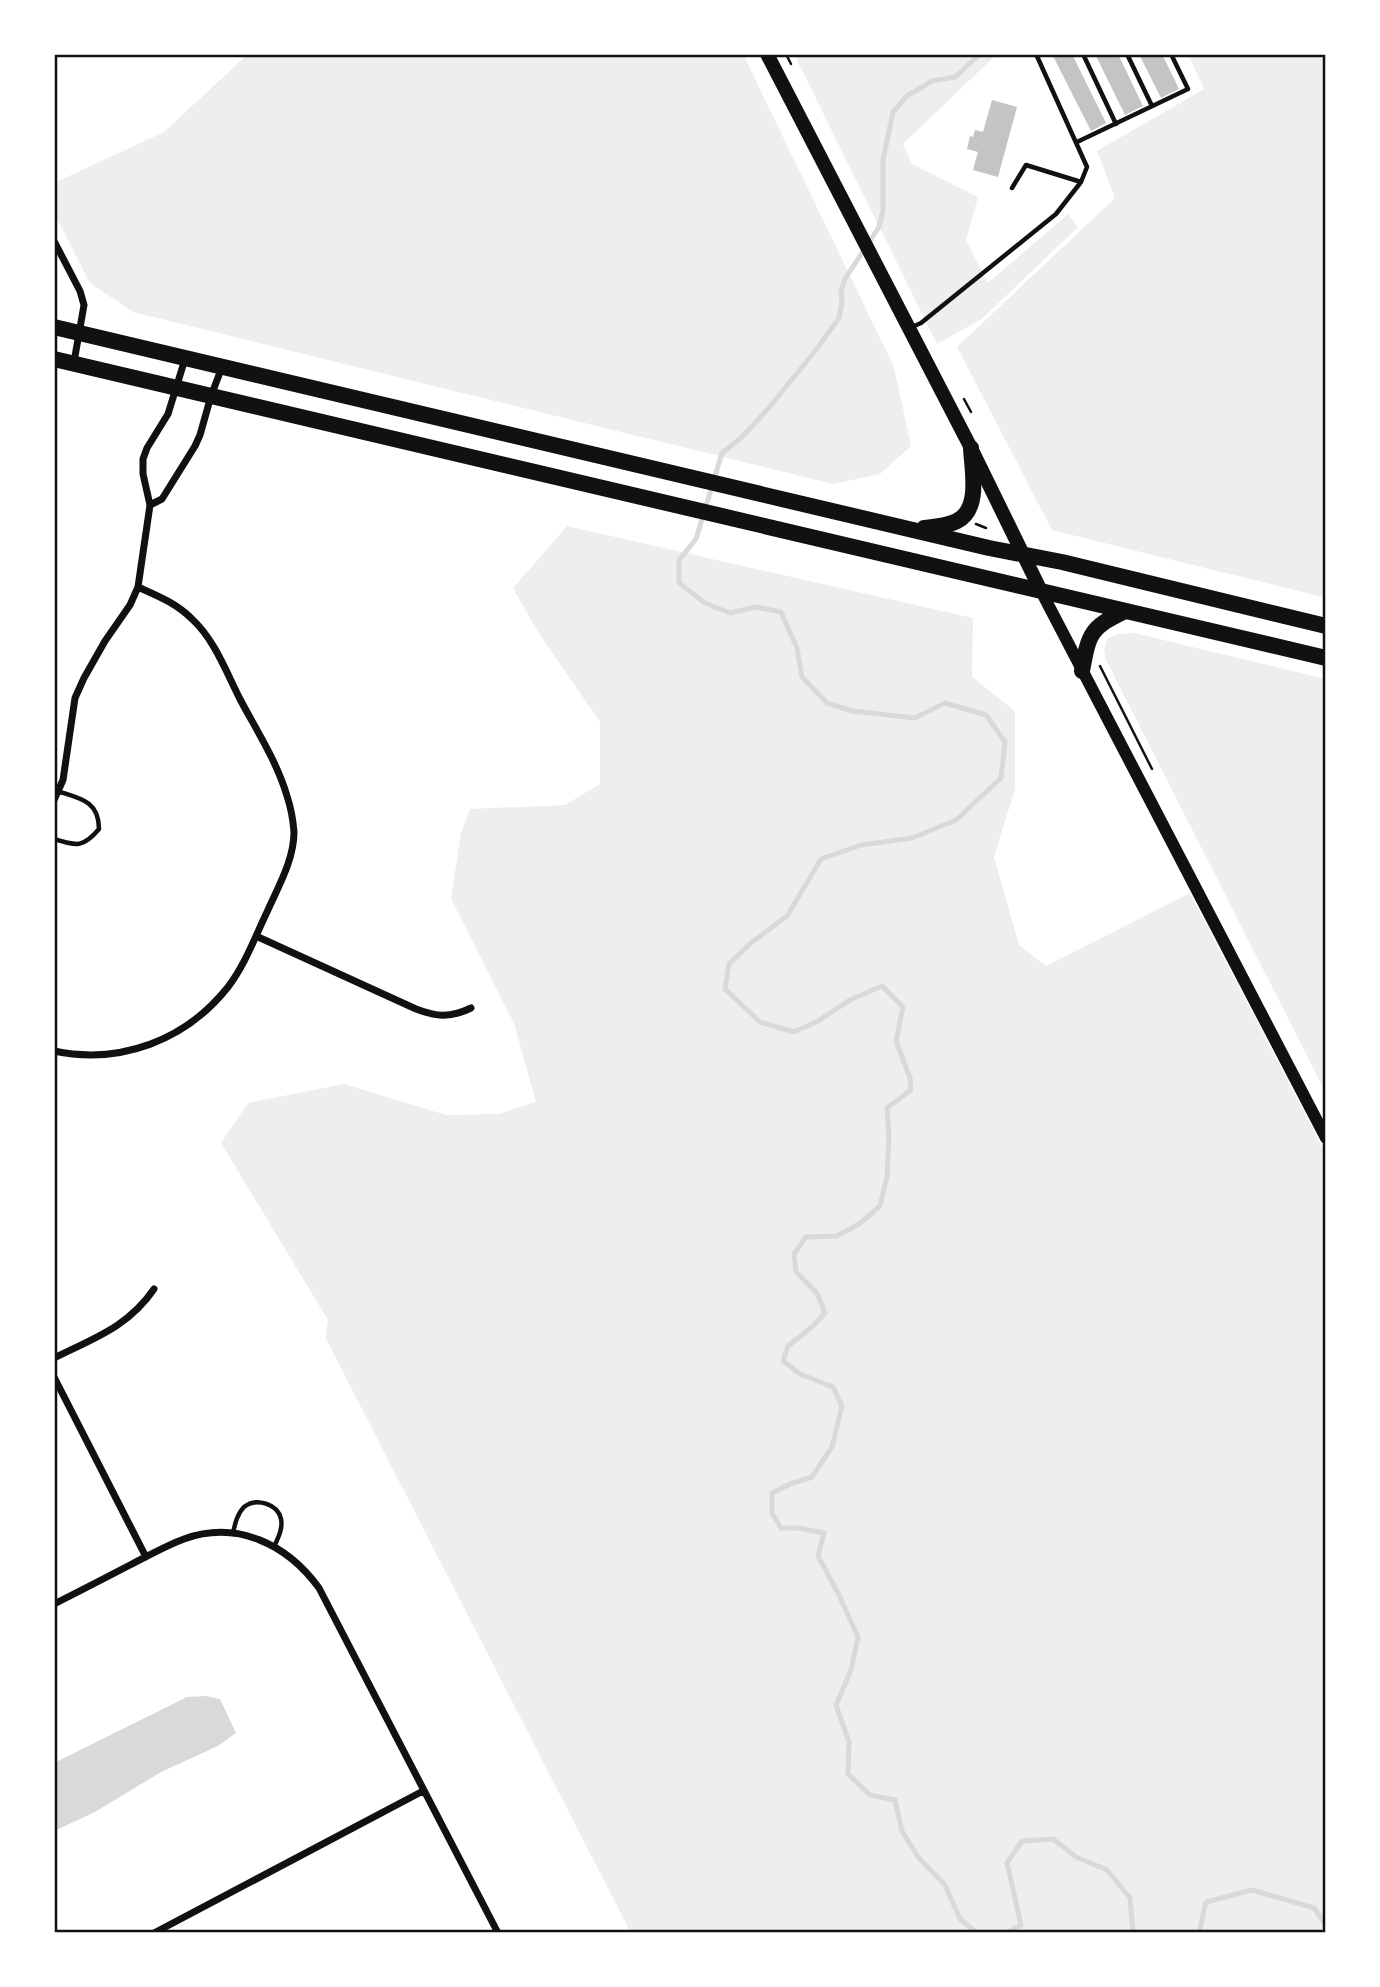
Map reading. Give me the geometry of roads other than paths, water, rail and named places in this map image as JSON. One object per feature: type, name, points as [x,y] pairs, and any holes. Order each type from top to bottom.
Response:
[{"type":"main road","points":[[766,54],[971,448],[1041,591]]},
{"type":"main road","points":[[54,327],[1326,626]]},
{"type":"main road","points":[[54,359],[1326,658]]},
{"type":"main road","points":[[916,529],[952,523],[964,516],[973,497],[971,448]]},
{"type":"main road","points":[[1082,671],[1087,645],[1096,628],[1125,611]]},
{"type":"street","points":[[54,241],[83,298],[84,313],[74,363]]},
{"type":"street","points":[[54,800],[63,780],[75,698],[138,587],[150,505],[143,474],[144,459],[147,448],[168,414],[185,358]]},
{"type":"street","points":[[150,505],[162,499],[195,446],[222,367]]},
{"type":"street","points":[[54,1051],[71,1055],[107,1056],[146,1047],[179,1032],[205,1013],[229,986],[242,965],[288,865],[294,835],[287,793],[278,772],[209,639],[201,628],[171,602],[138,587]]},
{"type":"street","points":[[1041,591],[1326,1138]]},
{"type":"street","points":[[256,936],[433,1016],[449,1016],[471,1008]]},
{"type":"street","points":[[54,1359],[122,1323],[134,1313],[153,1289]]},
{"type":"street","points":[[54,1377],[146,1557]]},
{"type":"street","points":[[54,1604],[170,1545],[196,1535],[233,1533],[254,1538],[285,1552],[319,1588],[498,1933]]},
{"type":"street","points":[[154,1933],[424,1791]]},
{"type":"lane","points":[[908,329],[921,323],[1056,214],[1080,182],[1087,167],[1037,54]]},
{"type":"lane","points":[[1083,54],[1116,124]]},
{"type":"lane","points":[[1127,54],[1152,106]]},
{"type":"lane","points":[[1077,142],[1188,89],[1171,54]]},
{"type":"lane","points":[[1012,188],[1027,165],[1080,182]]},
{"type":"lane","points":[[54,839],[77,845],[85,843],[99,829],[99,820],[93,807],[77,797],[56,791]]},
{"type":"lane","points":[[233,1533],[243,1508],[248,1504],[261,1502],[275,1509],[281,1518],[281,1530],[274,1547]]},
{"type":"waterway","points":[[977,1933],[960,1919],[945,1885],[918,1857],[902,1831],[895,1800],[870,1795],[848,1774],[849,1742],[836,1705],[851,1670],[858,1637],[818,1556],[824,1533],[781,1528],[772,1513],[772,1493],[812,1477],[832,1447],[842,1406],[833,1387],[800,1374],[783,1361],[788,1346],[825,1313],[817,1293],[796,1272],[794,1254],[806,1237],[837,1236],[859,1224],[880,1206],[887,1177],[887,1108],[911,1090],[910,1078],[896,1041],[903,1007],[882,986],[850,1000],[818,1021],[794,1032],[760,1022],[725,989],[729,964],[752,942],[787,916],[821,859],[861,845],[912,838],[956,820],[1001,778],[1005,742],[986,715],[945,703],[915,718],[852,711],[827,703],[802,677],[797,648],[781,612],[756,607],[730,613],[705,603],[679,583],[679,560],[696,539],[722,453],[742,437],[767,410],[839,318],[845,279],[879,227],[883,211],[883,160],[893,112],[907,96],[932,81],[955,77],[980,54]]},
{"type":"waterway","points":[[1007,1933],[1021,1925],[1007,1863],[1022,1841],[1053,1839],[1076,1857],[1107,1870],[1130,1898],[1133,1933]]},
{"type":"waterway","points":[[1199,1933],[1206,1902],[1252,1890],[1314,1908],[1326,1925]]}]
